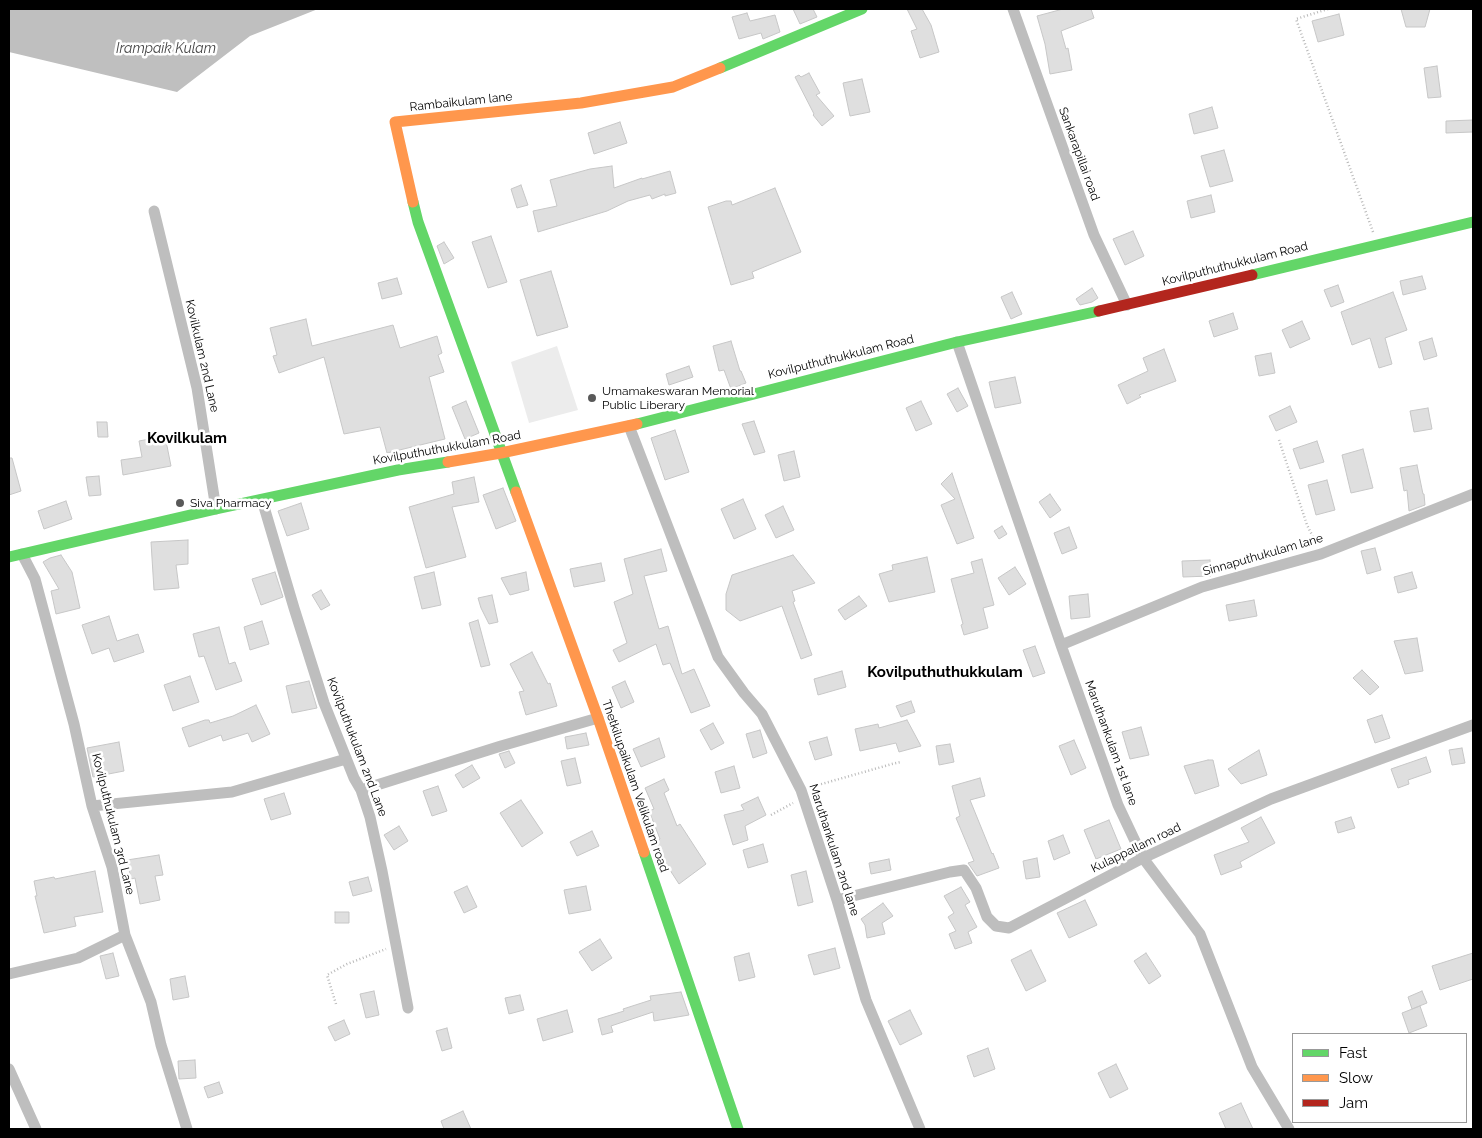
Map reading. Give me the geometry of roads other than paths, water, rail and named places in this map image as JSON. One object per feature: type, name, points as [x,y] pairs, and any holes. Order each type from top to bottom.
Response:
[{"type":"street","name":"Rambaikulam lane","points":[[502,453],[418,222],[395,122],[581,104],[673,87],[862,9]]},
{"type":"street","name":"Sankarapillai road","points":[[1013,9],[1094,235],[1127,305]]},
{"type":"street","name":"Kovilkulam 2nd Lane","points":[[154,211],[197,388],[216,509]]},
{"type":"street","name":"Kovilputhuthukkulam Road","points":[[9,558],[216,509],[398,470],[502,453],[629,426],[957,342],[1127,305],[1473,222]]},
{"type":"street","name":"Maruthankulam 1st lane","points":[[957,342],[1118,805],[1143,858],[1200,934],[1252,1067],[1289,1129]]},
{"type":"street","name":"Maruthankulam 2nd lane","points":[[629,426],[718,657],[762,714],[800,790],[837,900],[866,1000],[920,1129]]},
{"type":"street","name":"Thetkilupaikulam Velikulam road","points":[[502,453],[598,718],[738,1129]]},
{"type":"street","name":"Sinnaputhukulam lane","points":[[1061,645],[1202,587],[1321,554],[1473,494]]},
{"type":"street","name":"Kovilputhukulam 2nd Lane","points":[[262,500],[321,693],[346,759],[361,790],[370,817],[408,1008]]},
{"type":"street","name":"Kovilputhukulam 3rd Lane","points":[[22,554],[35,579],[74,724],[92,806],[112,867],[125,935],[151,1002],[161,1045],[187,1129]]},
{"type":"street","points":[[361,790],[598,718]]},
{"type":"street","name":"Kulappallam road","points":[[837,900],[964,870],[976,888],[987,918],[996,926],[1009,928],[1143,858],[1271,799],[1473,725]]},
{"type":"street","points":[[92,806],[232,792],[346,759]]},
{"type":"street","points":[[9,974],[78,958],[125,935]]},
{"type":"street","points":[[9,1069],[36,1129]]},
{"type":"water","name":"Irampaik Kulam","points":[[9,9],[318,9],[250,36],[177,92],[9,52]]},
{"type":"place","name":"Umamakeswaran Memorial Public Liberary","points":[[592,398]]},
{"type":"place","name":"Siva Pharmacy","points":[[180,503]]},
{"type":"district","name":"Kovilkulam","points":[[187,438]]},
{"type":"district","name":"Kovilputhuthukkulam","points":[[945,672]]}]
